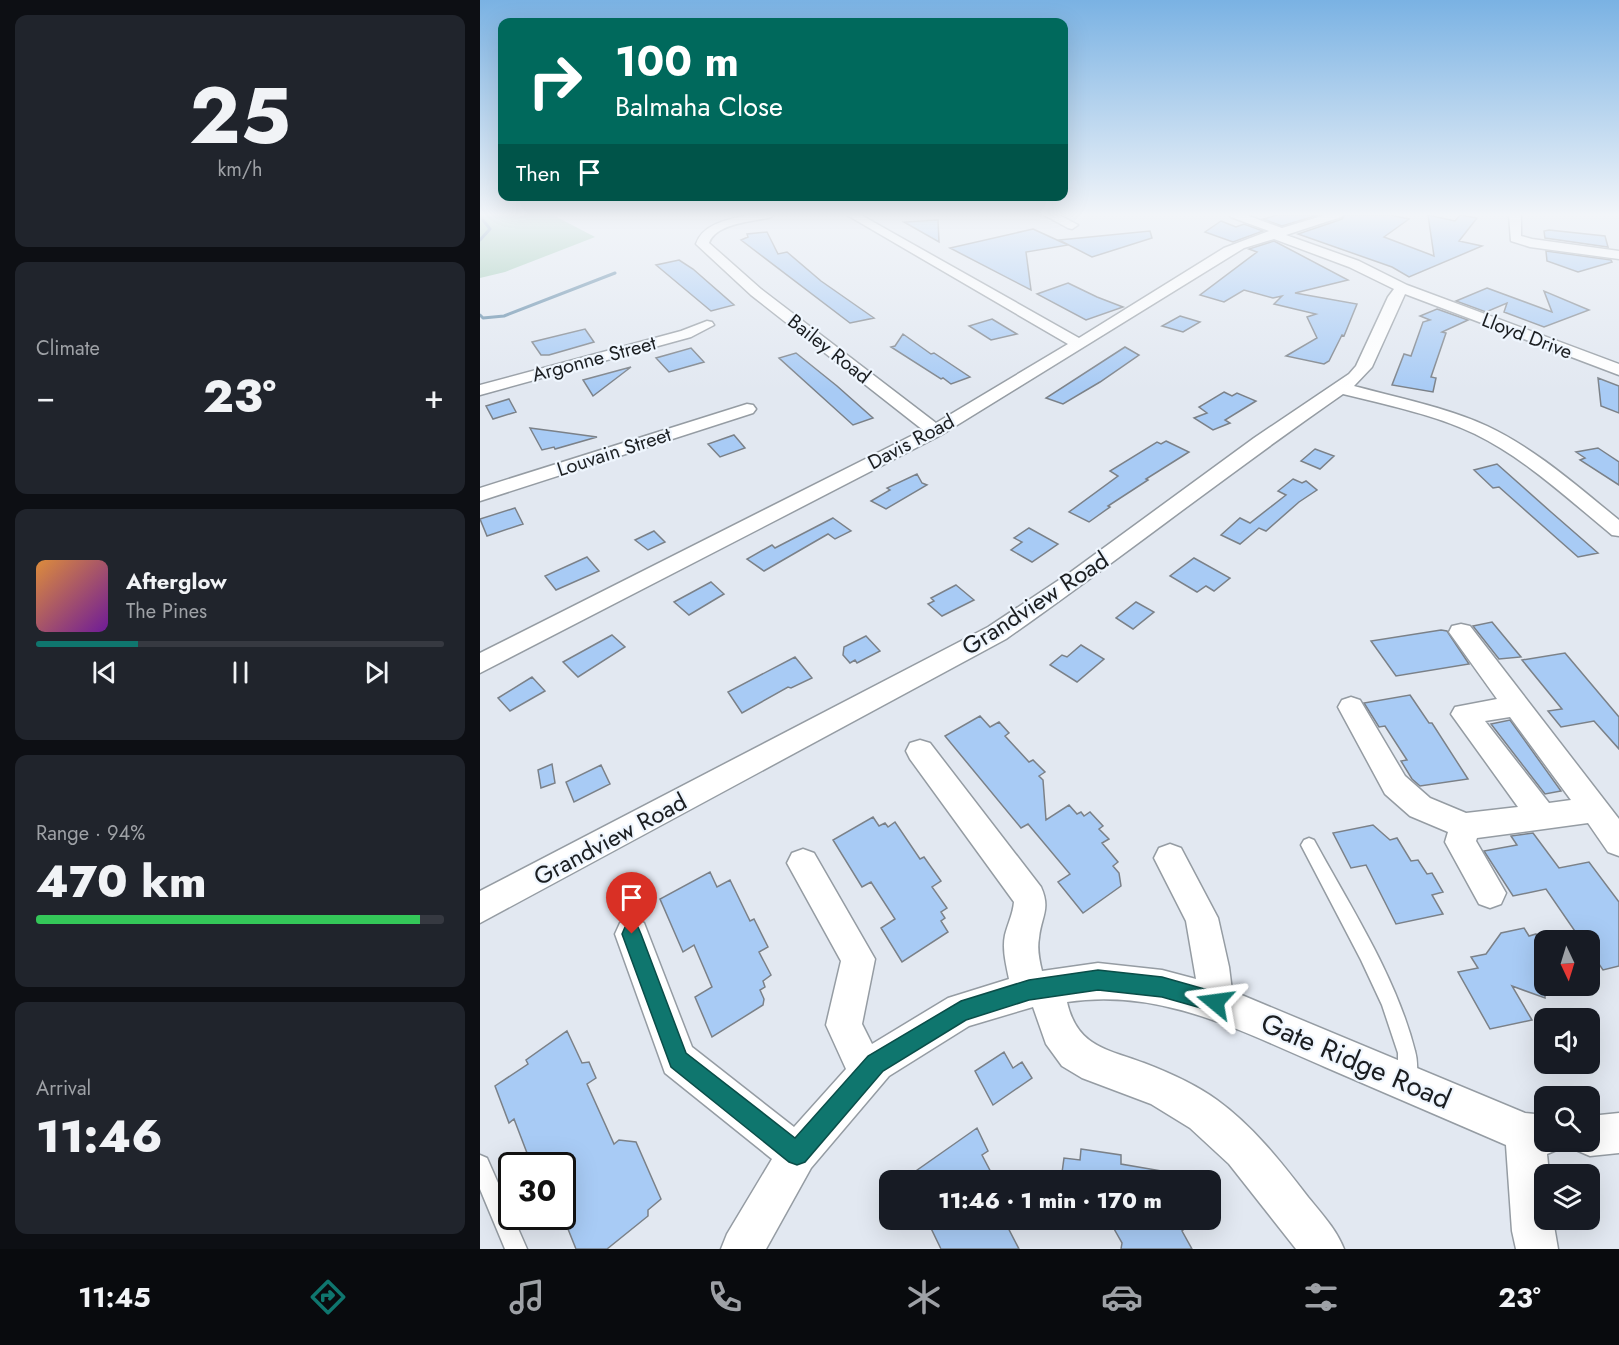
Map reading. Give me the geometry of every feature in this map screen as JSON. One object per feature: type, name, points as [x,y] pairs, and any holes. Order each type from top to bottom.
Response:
[{"type":"street","name":"Bailey Road","points":[[735,273],[935,431]]},
{"type":"street","points":[[955,273],[1077,343]]},
{"type":"street","name":"Davis Road","points":[[480,664],[935,431],[1004,391],[1077,343],[1191,273]]},
{"type":"street","points":[[1373,273],[1402,288]]},
{"type":"street","name":"Lloyd Drive","points":[[1402,288],[1619,370]]},
{"type":"street","name":"Grandview Road","points":[[480,908],[997,633],[1076,579],[1261,442],[1355,378],[1364,368],[1395,297],[1402,288]]},
{"type":"street","name":"Argonne Street","points":[[480,390],[686,334],[707,325]]},
{"type":"street","points":[[1341,388],[1422,408],[1497,438],[1525,456],[1619,530]]},
{"type":"street","name":"Louvain Street","points":[[480,495],[747,409]]},
{"type":"street","points":[[1461,632],[1619,842]]},
{"type":"street","points":[[1516,706],[1464,714],[1542,816]]},
{"type":"street","points":[[1352,707],[1395,785],[1420,807],[1465,826],[1594,810]]},
{"type":"street","points":[[920,751],[1030,898],[1029,917],[1022,935],[1021,954],[1066,1044],[1076,1055],[1090,1064],[1179,1096],[1212,1120],[1241,1148],[1323,1249]]},
{"type":"street","points":[[1465,826],[1460,842],[1490,892]]},
{"type":"street","points":[[1170,858],[1202,918],[1212,967],[1215,1002]]},
{"type":"street","points":[[803,863],[858,959],[844,1025],[867,1074]]},
{"type":"street","points":[[632,934],[678,1060],[797,1154]]},
{"type":"street","name":"Gate Ridge Road","points":[[742,1249],[797,1154],[876,1063],[961,1011],[1038,989],[1098,980],[1162,987],[1215,1002],[1534,1134]]},
{"type":"street","points":[[1600,1135],[1619,1132]]},
{"type":"street","points":[[1535,1152],[1533,1231],[1537,1249]]},
{"type":"lane","points":[[1309,845],[1367,954],[1390,1003],[1407,1053],[1407,1082]]},
{"type":"lane","points":[[480,1165],[516,1249]]},
{"type":"green space","points":[[480,273],[500,273],[480,278]]},
{"type":"building","points":[[666,273],[698,273],[734,305],[711,311]]},
{"type":"building","points":[[785,273],[812,273],[874,318],[850,323]]},
{"type":"building","points":[[999,273],[1029,273],[1031,290]]},
{"type":"building","points":[[1229,273],[1335,273],[1348,280],[1295,293],[1357,304],[1344,336],[1342,335],[1329,361],[1324,364],[1286,356],[1317,338],[1307,317],[1316,314],[1274,304],[1282,296],[1273,298],[1244,290],[1224,302],[1200,295]]},
{"type":"building","points":[[1403,273],[1418,273],[1409,277]]},
{"type":"building","points":[[1068,283],[1123,307],[1086,320],[1037,294]]},
{"type":"building","points":[[1487,288],[1552,312],[1544,291],[1589,310],[1544,327],[1504,312],[1507,303],[1486,312],[1456,301]]},
{"type":"building","points":[[1437,309],[1468,320],[1442,332],[1446,333],[1431,377],[1436,378],[1433,392],[1392,385],[1404,354],[1411,356],[1423,322],[1430,320],[1420,316]]},
{"type":"building","points":[[1180,316],[1200,322],[1183,332],[1162,326]]},
{"type":"building","points":[[992,319],[1017,334],[991,340],[969,326]]},
{"type":"building","points":[[585,329],[594,342],[549,355],[541,355],[532,342]]},
{"type":"building","points":[[903,334],[970,377],[951,384],[891,347],[895,346]]},
{"type":"building","points":[[1125,347],[1139,355],[1063,404],[1046,398]]},
{"type":"building","points":[[691,348],[704,362],[669,372],[656,358]]},
{"type":"building","points":[[796,353],[873,418],[853,425],[779,358]]},
{"type":"building","points":[[631,367],[593,396],[583,380]]},
{"type":"building","points":[[1598,378],[1619,386],[1619,413],[1601,406]]},
{"type":"building","points":[[1224,392],[1232,396],[1237,393],[1256,401],[1225,420],[1230,423],[1213,430],[1194,418],[1207,413],[1199,407]]},
{"type":"building","points":[[509,399],[516,412],[493,419],[486,406]]},
{"type":"building","points":[[530,428],[597,437],[555,449],[554,447],[542,450]]},
{"type":"building","points":[[734,435],[745,448],[720,457],[708,444]]},
{"type":"building","points":[[1166,441],[1189,452],[1146,479],[1148,480],[1108,506],[1110,507],[1089,522],[1069,512],[1118,476],[1110,471],[1157,442],[1161,444]]},
{"type":"building","points":[[1598,448],[1619,462],[1619,485],[1580,460],[1585,458],[1576,452]]},
{"type":"building","points":[[1315,449],[1334,456],[1320,469],[1301,461]]},
{"type":"building","points":[[1497,464],[1598,553],[1578,557],[1499,487],[1493,488],[1474,470]]},
{"type":"building","points":[[917,474],[922,483],[927,485],[886,509],[871,501],[890,490],[887,488]]},
{"type":"building","points":[[1293,479],[1302,483],[1306,481],[1317,490],[1299,502],[1266,531],[1259,528],[1240,544],[1221,535],[1240,518],[1250,523],[1286,495],[1278,491]]},
{"type":"building","points":[[515,508],[523,524],[487,536],[480,519]]},
{"type":"building","points":[[833,518],[851,531],[835,539],[828,534],[764,571],[747,559],[772,545],[775,548]]},
{"type":"building","points":[[1029,528],[1058,544],[1032,562],[1011,550],[1022,542],[1014,538]]},
{"type":"building","points":[[654,531],[665,542],[648,550],[635,540]]},
{"type":"building","points":[[587,557],[599,571],[556,590],[545,576]]},
{"type":"building","points":[[1194,558],[1230,578],[1214,591],[1206,586],[1197,592],[1170,576]]},
{"type":"building","points":[[711,582],[724,594],[689,615],[674,602]]},
{"type":"building","points":[[956,585],[974,600],[942,616],[928,604],[934,601],[931,598]]},
{"type":"building","points":[[1136,602],[1154,612],[1133,629],[1116,618]]},
{"type":"building","points":[[1492,622],[1521,657],[1499,659],[1473,626]]},
{"type":"building","points":[[1447,631],[1469,664],[1396,676],[1371,641]]},
{"type":"building","points":[[612,635],[625,647],[578,677],[563,662]]},
{"type":"building","points":[[866,636],[880,651],[857,663],[855,660],[850,663],[843,655],[844,647]]},
{"type":"building","points":[[1081,645],[1104,659],[1077,682],[1050,665],[1062,655],[1067,657]]},
{"type":"building","points":[[1565,653],[1619,717],[1619,749],[1594,721],[1561,727],[1548,711],[1562,709],[1522,660]]},
{"type":"building","points":[[795,657],[812,678],[791,688],[788,687],[742,713],[728,692]]},
{"type":"building","points":[[532,677],[545,691],[510,711],[498,698]]},
{"type":"building","points":[[1410,695],[1429,723],[1432,723],[1468,779],[1420,786],[1412,779],[1401,761],[1407,760],[1385,726],[1379,727],[1364,703]]},
{"type":"building","points":[[980,716],[990,727],[999,722],[1009,733],[1005,736],[1029,762],[1033,760],[1045,772],[1039,776],[1043,780],[1046,820],[1069,805],[1077,814],[1081,812],[1084,816],[1090,812],[1103,826],[1099,829],[1109,839],[1102,843],[1118,862],[1113,866],[1119,873],[1121,886],[1083,913],[1058,882],[1070,874],[1028,824],[1021,828],[945,736]]},
{"type":"building","points":[[1510,720],[1561,791],[1545,794],[1491,724]]},
{"type":"building","points":[[552,764],[555,783],[541,788],[538,770]]},
{"type":"building","points":[[601,765],[610,784],[574,802],[566,782]]},
{"type":"building","points":[[873,817],[879,826],[885,823],[888,827],[895,822],[920,859],[924,857],[941,881],[932,887],[947,908],[941,912],[945,918],[941,921],[948,932],[902,962],[881,928],[895,919],[871,882],[862,887],[833,840]]},
{"type":"building","points":[[1373,825],[1390,840],[1397,838],[1411,861],[1418,860],[1427,874],[1432,873],[1443,892],[1432,895],[1443,914],[1396,924],[1366,865],[1351,868],[1333,833]]},
{"type":"building","points":[[1533,833],[1559,868],[1589,862],[1619,902],[1619,966],[1603,970],[1600,966],[1600,930],[1574,930],[1546,889],[1513,896],[1484,851],[1517,845],[1511,836]]},
{"type":"building","points":[[710,872],[717,887],[730,880],[750,921],[754,919],[768,947],[759,952],[771,975],[763,981],[765,987],[760,990],[764,999],[763,1005],[712,1037],[695,997],[712,987],[694,945],[683,952],[660,899]]},
{"type":"building","points":[[1524,928],[1529,936],[1534,935],[1534,994],[1512,986],[1532,1020],[1490,1029],[1458,972],[1478,968],[1471,957],[1486,954],[1501,933]]},
{"type":"building","points":[[567,1031],[582,1063],[589,1062],[596,1078],[587,1084],[614,1144],[619,1140],[636,1142],[661,1199],[648,1210],[648,1216],[607,1249],[576,1249],[568,1230],[576,1230],[576,1152],[527,1152],[514,1119],[509,1123],[495,1086],[528,1064],[526,1060]]},
{"type":"building","points":[[1004,1052],[1013,1068],[1022,1062],[1032,1078],[993,1105],[975,1071]]},
{"type":"building","points":[[977,1128],[988,1151],[982,1155],[990,1170],[917,1170]]},
{"type":"building","points":[[1081,1149],[1121,1155],[1121,1164],[1156,1170],[1062,1170],[1064,1158],[1080,1160]]},
{"type":"building","points":[[932,1230],[1009,1230],[1019,1249],[941,1249]]},
{"type":"building","points":[[1115,1230],[1183,1230],[1192,1249],[1121,1249],[1122,1243]]},
{"type":"waterway","points":[[480,315],[483,318],[504,316],[614,273]]},
{"type":"route","points":[[632,934],[678,1060],[797,1154],[876,1063],[961,1011],[1029,990],[1098,980],[1162,987],[1215,1002]]}]
